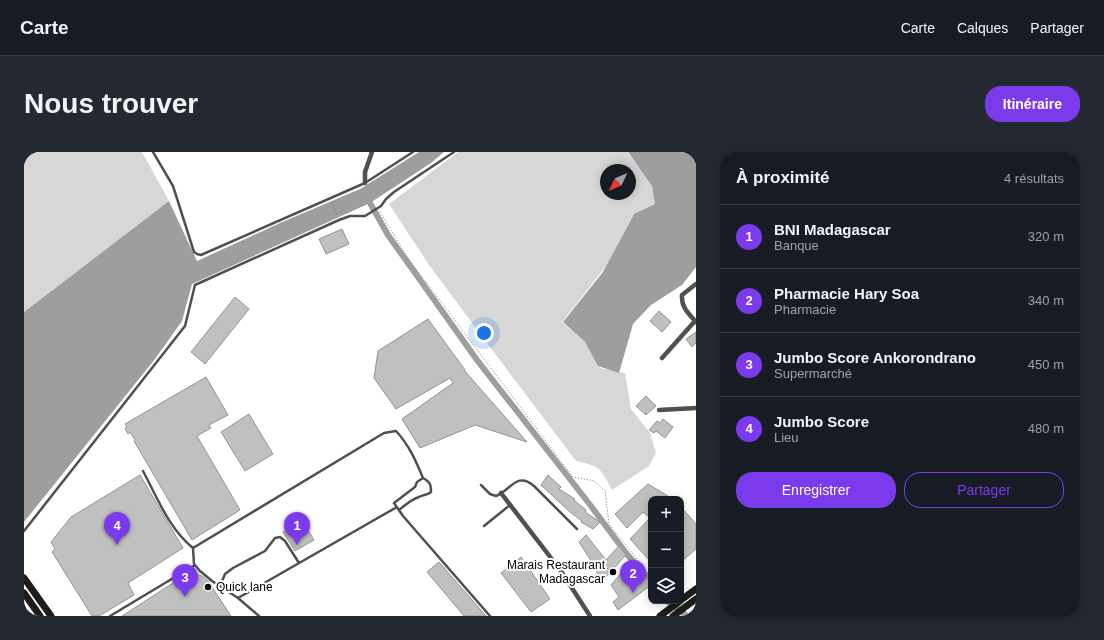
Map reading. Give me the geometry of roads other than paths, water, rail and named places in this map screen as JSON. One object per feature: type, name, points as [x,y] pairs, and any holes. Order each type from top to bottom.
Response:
[{"type":"main road","points":[[24,578],[51,616]]},
{"type":"main road","points":[[684,598],[696,589]]},
{"type":"main road","points":[[24,594],[40,616]]},
{"type":"main road","points":[[674,615],[696,599]]},
{"type":"main road","points":[[660,616],[676,604]]},
{"type":"street","points":[[365,183],[365,172],[372,152]]},
{"type":"street","points":[[662,358],[696,321],[684,308],[682,295],[696,284]]},
{"type":"street","points":[[659,410],[696,408]]},
{"type":"street","points":[[501,493],[561,571],[590,616]]},
{"type":"lane","points":[[153,152],[173,186],[194,252],[201,255],[365,183],[414,152]]},
{"type":"lane","points":[[24,531],[185,326],[195,285],[339,220],[350,216],[365,216],[377,209],[394,192],[454,152]]},
{"type":"lane","points":[[193,548],[384,434],[396,432],[404,440],[413,455],[423,478],[429,481],[431,486],[431,492],[426,496],[416,498],[399,510]]},
{"type":"lane","points":[[143,471],[159,502],[183,540],[193,548],[195,565],[200,571],[238,598],[259,616]]},
{"type":"lane","points":[[423,478],[417,482],[415,487],[394,503],[403,516],[490,616]]},
{"type":"lane","points":[[481,485],[493,496],[498,496],[518,481],[526,480],[534,486],[577,529]]},
{"type":"lane","points":[[484,526],[510,506]]},
{"type":"lane","points":[[238,598],[397,507]]},
{"type":"lane","points":[[220,586],[225,574],[233,568],[265,551],[274,538],[280,537],[285,541],[299,563]]},
{"type":"lane","points":[[110,616],[195,565]]},
{"type":"waterway","points":[[370,203],[388,235],[477,360],[626,553],[648,579]]},
{"type":"waterway","points":[[671,604],[687,616]]},
{"type":"place","name":"Jumbo Score","points":[[117,545]]},
{"type":"place","name":"BNI Madagascar","points":[[297,545]]},
{"type":"place","name":"Marais Restaurant Madagascar","points":[[613,572]]},
{"type":"place","name":"Quick lane","points":[[208,587]]},
{"type":"place","name":"Pharmacie Hary Soa","points":[[633,593]]},
{"type":"place","name":"Jumbo Score Ankorondrano","points":[[185,597]]}]
